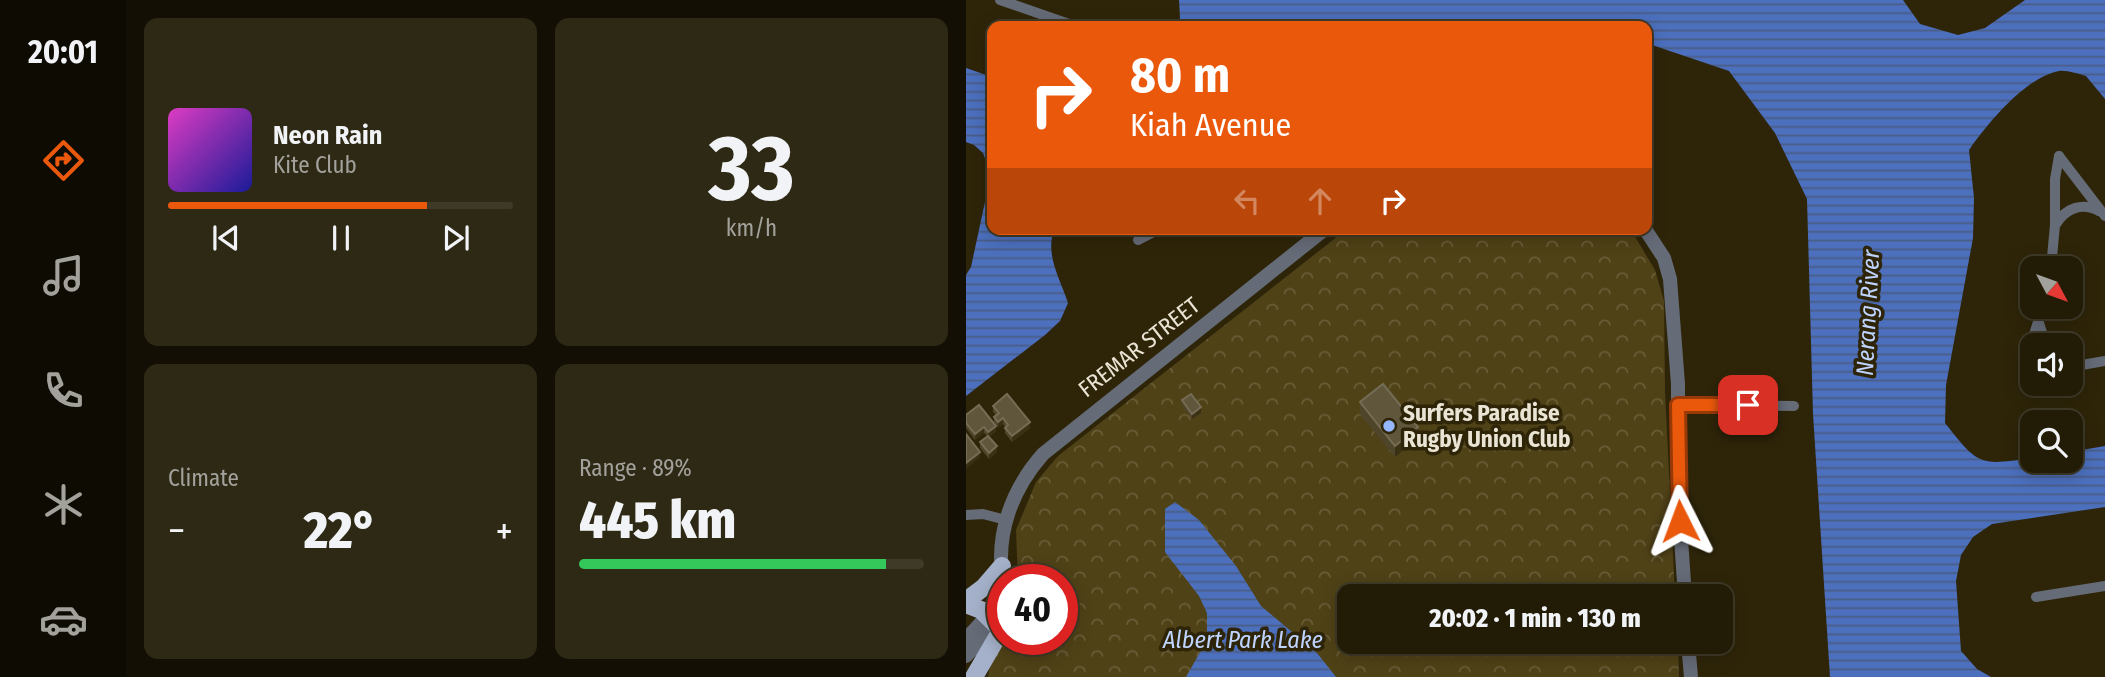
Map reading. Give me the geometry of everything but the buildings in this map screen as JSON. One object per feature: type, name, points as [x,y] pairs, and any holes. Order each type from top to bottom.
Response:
[{"type":"main road","points":[[987,585],[966,603],[987,611]]},
{"type":"main road","points":[[974,677],[987,645]]},
{"type":"street","points":[[1000,0],[1060,21]]},
{"type":"street","points":[[2052,256],[2054,184],[2059,156],[2104,215]]},
{"type":"street","points":[[2055,225],[2067,211],[2079,207],[2093,208],[2104,215]]},
{"type":"street","points":[[1138,240],[1148,235]]},
{"type":"street","name":"FREMAR STREET","points":[[1003,564],[1006,520],[1013,499],[1024,477],[1050,446],[1317,235]]},
{"type":"street","points":[[1648,235],[1664,258],[1670,279],[1678,405],[1678,495],[1684,584]]},
{"type":"street","points":[[2039,320],[2041,333]]},
{"type":"street","points":[[2035,333],[2039,320]]},
{"type":"street","points":[[2083,364],[2105,361]]},
{"type":"street","points":[[1678,405],[1794,406]]},
{"type":"street","points":[[966,515],[983,514],[1006,520]]},
{"type":"street","points":[[2036,597],[2105,586]]},
{"type":"street","name":"FREMAR STREET","points":[[966,639],[987,624]]},
{"type":"street","name":"FREMAR STREET","points":[[966,656],[987,634]]},
{"type":"street","points":[[1689,654],[1691,677]]},
{"type":"green space","points":[[1339,235],[1634,235],[1655,270],[1664,301],[1665,392],[1674,584],[1337,584],[1337,654],[1678,654],[1679,677],[988,677],[995,655],[1078,655],[1078,564],[1017,564],[1016,530],[1036,482],[1058,456]]},
{"type":"water","name":"Nerang River","points":[[1179,0],[1903,0],[1920,24],[1958,35],[1985,28],[2025,0],[2105,0],[2105,99],[2086,76],[2062,71],[2046,75],[2009,103],[1969,150],[1974,198],[1973,238],[1946,385],[1945,423],[1973,455],[1981,459],[1990,462],[2020,460],[2020,473],[2083,473],[2083,450],[2105,446],[2105,507],[1992,524],[1973,537],[1961,555],[1956,581],[1961,651],[1977,669],[1991,677],[1830,677],[1813,414],[1807,199],[1775,133],[1729,71],[1652,46],[1652,21],[1178,21]]},
{"type":"water","points":[[966,68],[987,75],[987,164],[983,153],[966,142]]},
{"type":"water","points":[[987,193],[987,235],[1053,235],[1052,258],[1068,303],[1060,321],[1045,335],[966,396],[966,275],[971,267]]},
{"type":"water","name":"Albert Park Lake","points":[[1175,502],[1199,520],[1236,566],[1261,606],[1317,653],[1336,677],[1186,677],[1207,640],[1207,613],[1199,596],[1165,552],[1165,509]]},
{"type":"place","name":"Surfers Paradise Rugby Union Club","points":[[1389,426]]},
{"type":"route","points":[[1680,521],[1676,423],[1678,405],[1748,405]]}]
